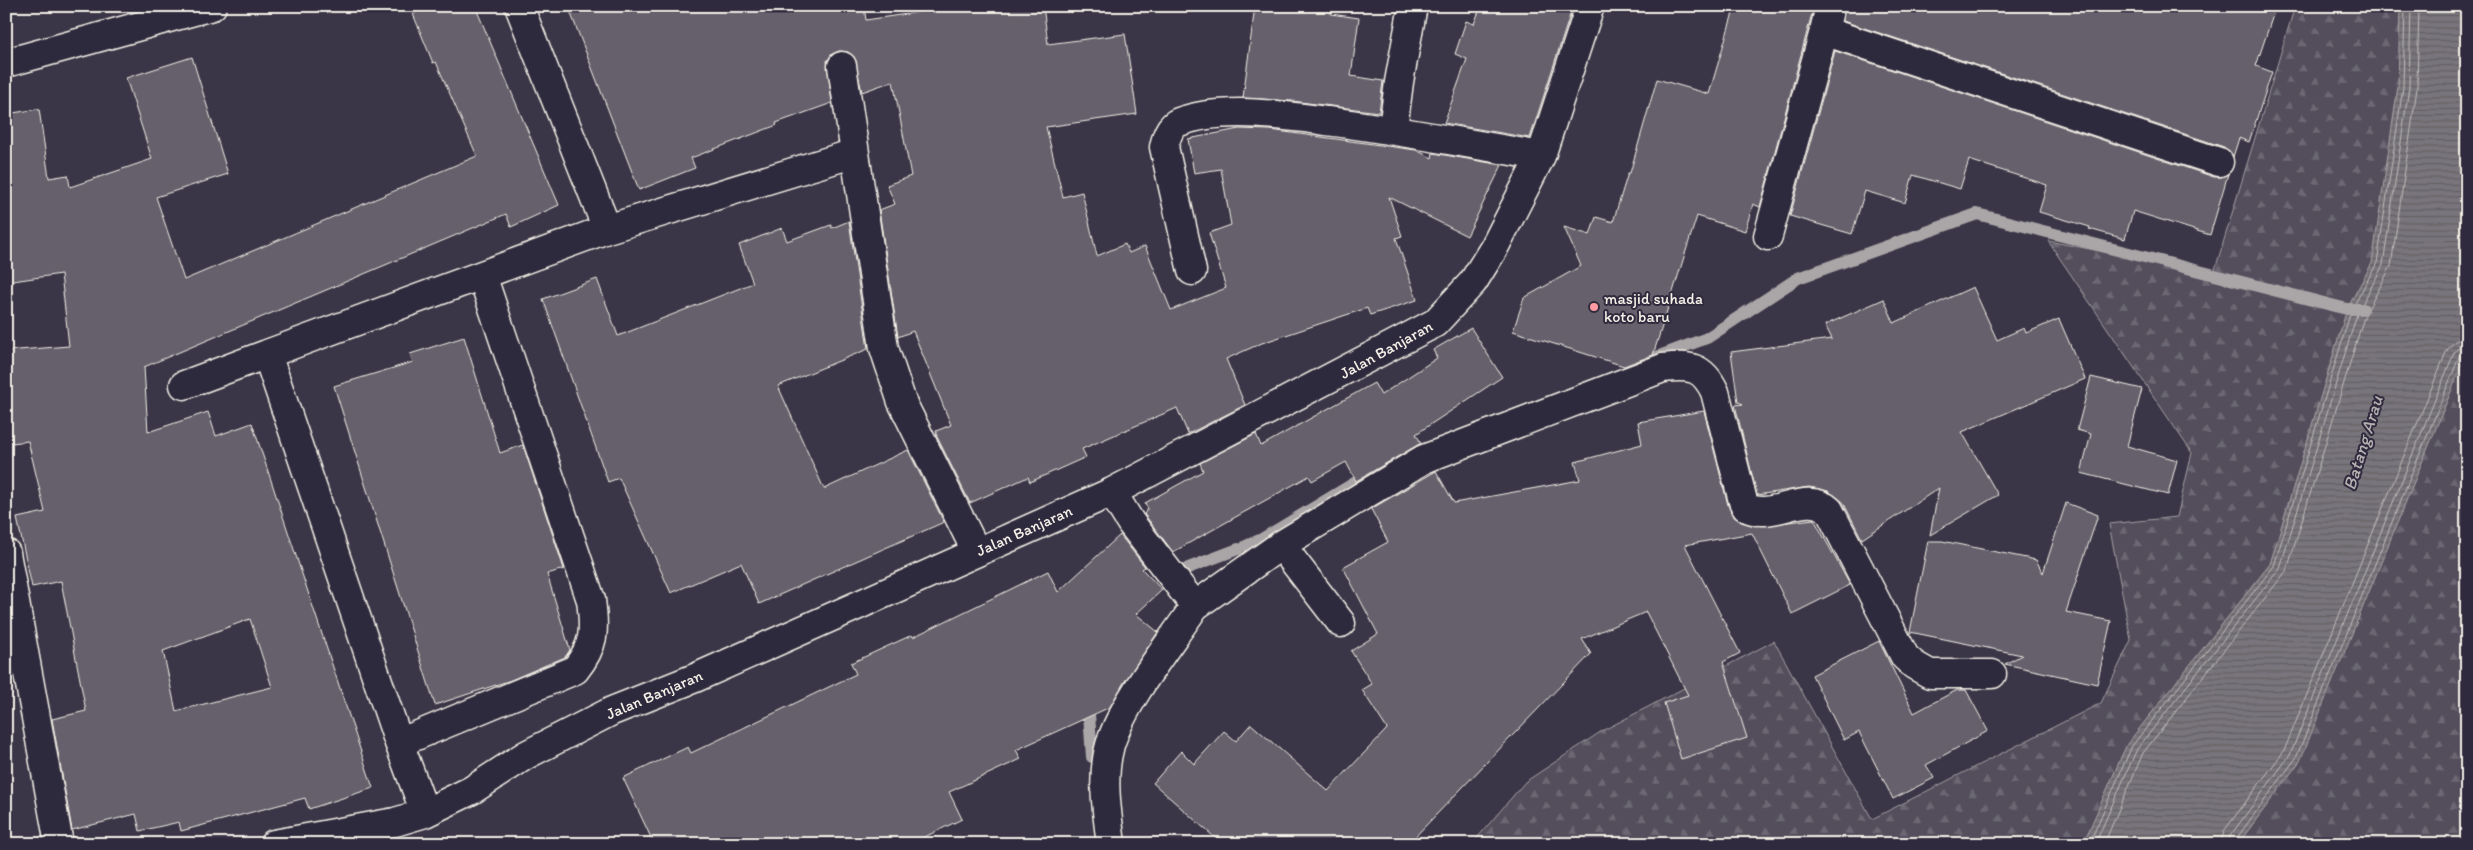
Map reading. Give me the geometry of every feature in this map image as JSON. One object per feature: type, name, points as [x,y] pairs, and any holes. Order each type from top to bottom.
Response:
[{"type":"street","points":[[6,63],[212,6]]},
{"type":"street","points":[[520,6],[607,229]]},
{"type":"street","points":[[1393,130],[1399,82],[1413,6]]},
{"type":"street","name":"Jalan Banjaran","points":[[274,844],[395,822],[425,813],[472,790],[526,755],[612,711],[695,678],[976,551],[1112,492],[1435,324],[1473,282],[1494,248],[1542,156],[1590,6]]},
{"type":"street","points":[[1768,236],[1827,19],[2219,162]]},
{"type":"street","points":[[842,66],[877,311],[892,375],[902,402],[976,551]]},
{"type":"street","points":[[1192,271],[1164,147],[1167,133],[1177,123],[1219,115],[1268,115],[1393,130],[1542,156]]},
{"type":"street","points":[[184,385],[607,229],[854,153]]},
{"type":"street","points":[[399,743],[575,670],[586,656],[594,639],[591,600],[482,275]]},
{"type":"street","points":[[267,354],[399,743],[425,813]]},
{"type":"street","points":[[1111,844],[1105,783],[1110,747],[1116,729],[1128,707],[1195,606],[1281,545],[1401,472],[1448,448],[1663,368],[1692,367],[1702,372],[1709,379],[1715,392],[1746,507],[1759,512],[1813,502],[1825,506],[1829,510],[1905,657],[1914,666],[1930,674],[1992,674]]},
{"type":"street","points":[[1112,492],[1131,523],[1195,606]]},
{"type":"street","points":[[1281,545],[1341,623]]},
{"type":"street","points":[[6,553],[59,844]]},
{"type":"green space","points":[[2295,6],[2467,6],[2467,844],[1472,844],[1525,782],[1602,731],[1774,641],[1872,819],[2101,703],[2131,640],[2109,524],[2177,517],[2192,453],[2048,241],[2214,273]]},
{"type":"water","name":"Batang Arau","points":[[2400,6],[2467,6],[2467,349],[2463,362],[2300,761],[2238,844],[2083,844],[2127,744],[2270,564],[2347,309],[2372,263],[2398,86]]},
{"type":"building","points":[[431,6],[475,6],[559,205],[511,227],[506,214],[144,367],[148,432],[208,412],[216,436],[252,423],[373,788],[309,809],[305,798],[181,831],[179,822],[140,831],[136,814],[72,830],[52,719],[86,711],[61,581],[32,587],[17,518],[45,512],[28,441],[12,443],[6,384],[6,351],[69,346],[61,274],[6,282],[6,114],[39,109],[49,178],[68,175],[70,187],[152,159],[126,78],[192,57],[228,174],[156,197],[184,280],[477,156],[436,62],[433,63],[413,14]],"holes":[[[250,619],[272,687],[176,711],[163,651]]]},
{"type":"building","points":[[568,6],[864,6],[866,20],[961,6],[1043,6],[1048,44],[1125,34],[1137,114],[1046,127],[1063,197],[1082,192],[1097,256],[1125,244],[1129,253],[1145,246],[1171,310],[1226,288],[1209,233],[1231,225],[1221,169],[1194,173],[1188,139],[1239,129],[1270,130],[1416,150],[1432,158],[1433,153],[1502,165],[1467,236],[1389,197],[1402,236],[1396,238],[1417,300],[1370,315],[1367,308],[1262,343],[1226,359],[1245,405],[1188,434],[1177,408],[1082,449],[1086,457],[1030,482],[1028,477],[970,503],[937,437],[936,431],[951,425],[913,331],[898,337],[879,210],[895,204],[887,185],[911,176],[893,81],[862,92],[854,57],[848,52],[839,51],[832,54],[827,61],[832,103],[776,123],[777,125],[691,158],[695,168],[639,190]]},
{"type":"building","points":[[1255,6],[1332,6],[1331,14],[1359,18],[1351,76],[1383,81],[1379,112],[1292,101],[1243,98]]},
{"type":"building","points":[[1481,6],[1573,6],[1530,138],[1444,123],[1467,59],[1455,54],[1466,21],[1474,24]]},
{"type":"building","points":[[1735,6],[1814,6],[1760,207],[1753,204],[1745,231],[1697,216],[1653,355],[1624,366],[1513,331],[1524,298],[1581,266],[1564,227],[1590,235],[1596,217],[1613,222],[1628,173],[1630,173],[1657,79],[1709,94]]},
{"type":"building","points":[[1845,6],[2276,6],[2256,66],[2272,72],[2249,142],[2239,138],[2233,157],[2224,147],[1843,21]]},
{"type":"building","points":[[1835,51],[2214,177],[2222,177],[2228,174],[2210,235],[2133,211],[2125,239],[2089,229],[2090,227],[2039,212],[2047,185],[1969,160],[1960,189],[1913,175],[1905,203],[1865,191],[1852,234],[1790,216]]},
{"type":"building","points":[[849,221],[868,349],[778,386],[824,489],[908,450],[944,522],[759,604],[741,563],[671,593],[619,478],[608,482],[543,299],[597,279],[618,336],[753,283],[739,245],[782,228],[787,241],[831,225],[832,228]]},
{"type":"building","points":[[1973,287],[1997,340],[2024,328],[2026,333],[2059,319],[2085,379],[1962,432],[1998,495],[1930,535],[1939,488],[1862,539],[1843,502],[1828,491],[1809,487],[1757,495],[1735,405],[1743,404],[1738,402],[1731,352],[1832,339],[1825,325],[1884,299],[1894,323]]},
{"type":"building","points":[[1471,328],[1502,377],[1416,434],[1421,443],[1356,481],[1346,462],[1312,481],[1309,476],[1173,552],[1144,514],[1148,509],[1145,503],[1203,471],[1200,463],[1256,434],[1261,446],[1374,383],[1381,395],[1437,358],[1433,350]]},
{"type":"building","points":[[464,337],[500,453],[523,445],[564,569],[547,574],[570,650],[565,657],[511,680],[435,705],[334,386],[413,362],[410,354]]},
{"type":"building","points":[[2091,377],[2142,389],[2127,446],[2177,460],[2168,495],[2081,473],[2091,434],[2077,430]]},
{"type":"building","points":[[1704,411],[1732,515],[1741,522],[1755,526],[1814,519],[1850,585],[1792,614],[1752,533],[1685,545],[1740,653],[1723,662],[1747,738],[1681,759],[1664,703],[1688,695],[1646,612],[1582,639],[1591,654],[1408,844],[1222,844],[1153,783],[1181,751],[1194,764],[1224,731],[1236,741],[1251,724],[1328,791],[1387,729],[1362,690],[1372,684],[1351,651],[1378,634],[1343,567],[1388,542],[1371,509],[1436,471],[1454,503],[1580,480],[1575,462],[1642,444],[1638,422]]},
{"type":"building","points":[[2066,503],[2098,515],[2066,612],[2111,621],[2097,684],[2005,664],[2022,655],[1910,632],[1928,541],[1942,541],[2036,560],[2043,573]]},
{"type":"building","points":[[1120,535],[1145,567],[1142,569],[1162,590],[1136,614],[1158,632],[1110,707],[1016,750],[1021,759],[949,792],[962,819],[910,844],[654,844],[623,778],[688,747],[691,753],[856,674],[851,663],[912,635],[913,637],[1048,571],[1058,592]]},
{"type":"building","points":[[1879,641],[1914,713],[1957,690],[1966,690],[1988,731],[1926,765],[1934,778],[1893,799],[1859,732],[1844,740],[1812,675]]},
{"type":"waterway","points":[[1651,359],[1707,338],[1798,278],[1977,214],[2347,309],[2363,309]]},
{"type":"waterway","points":[[1246,546],[1262,539],[1391,461],[1414,452]]},
{"type":"waterway","points":[[1188,568],[1238,549]]},
{"type":"waterway","points":[[1088,700],[1092,757]]},
{"type":"place","name":"masjid suhada koto baru","points":[[1594,307]]}]
